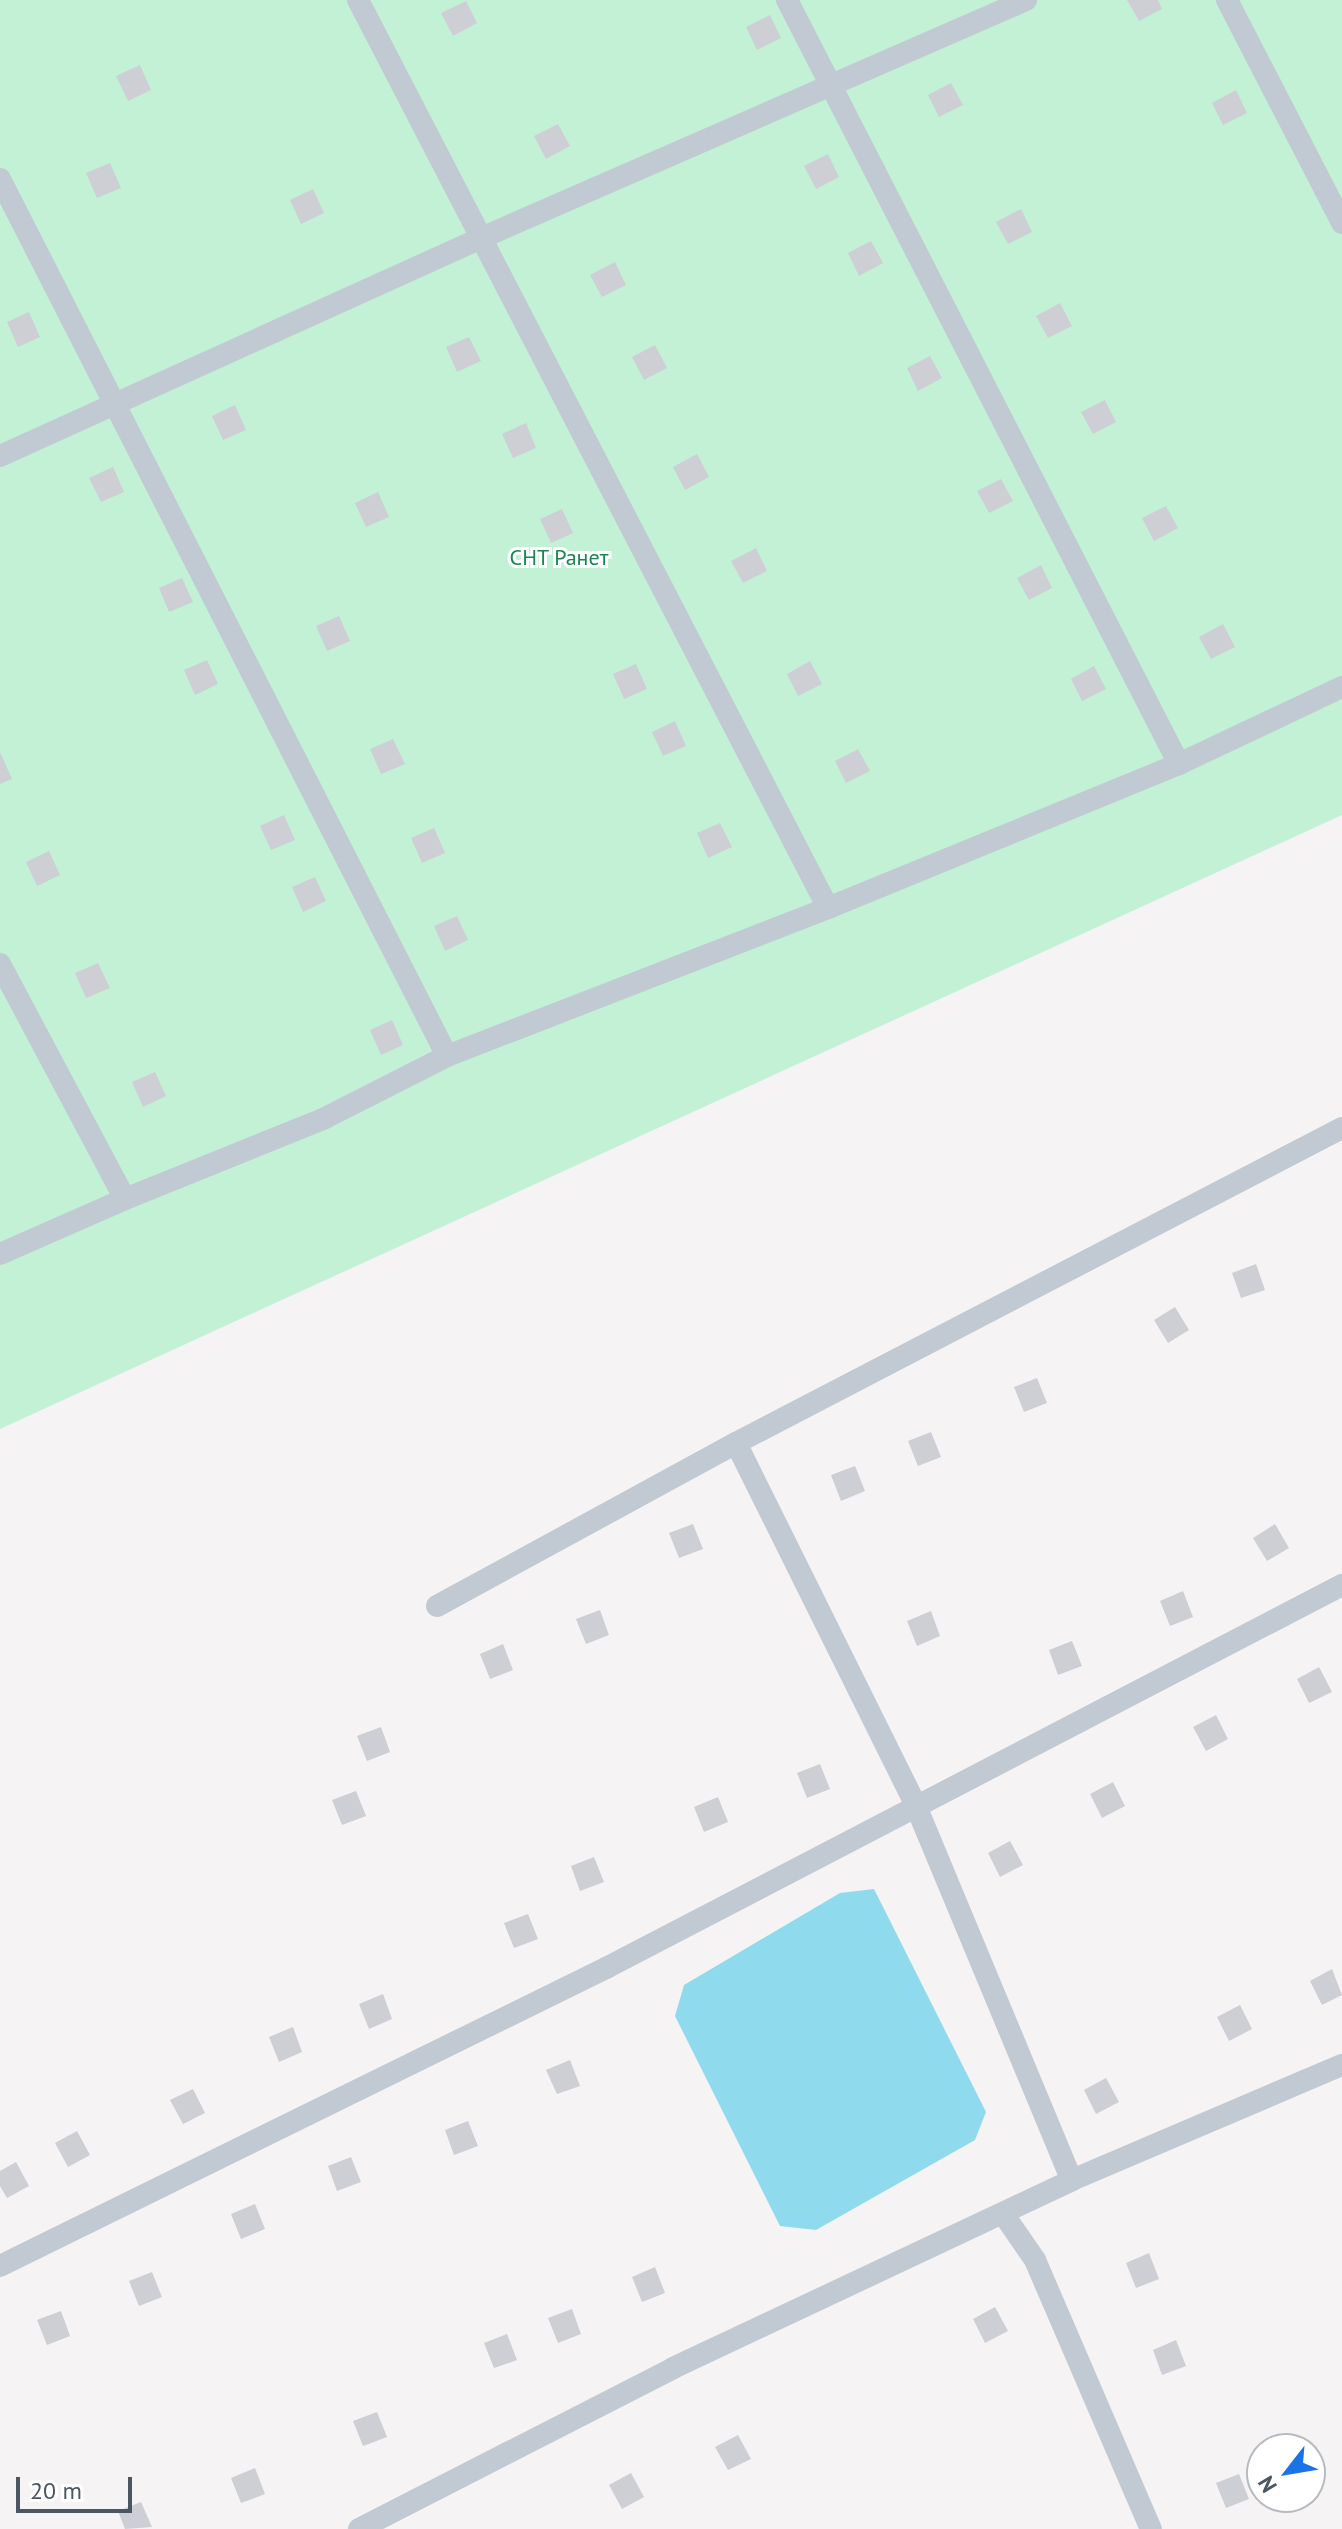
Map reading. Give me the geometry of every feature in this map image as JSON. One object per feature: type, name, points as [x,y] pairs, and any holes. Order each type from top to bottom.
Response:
[{"type":"lane","points":[[358,0],[479,239],[828,908]]},
{"type":"lane","points":[[787,0],[1179,764]]},
{"type":"lane","points":[[0,456],[479,239],[1026,0]]},
{"type":"lane","points":[[1227,0],[1342,223]]},
{"type":"lane","points":[[0,179],[447,1056]]},
{"type":"lane","points":[[0,1254],[125,1199],[323,1119],[447,1056],[828,908],[1179,764],[1342,687]]},
{"type":"lane","points":[[0,964],[125,1199]]},
{"type":"lane","points":[[437,1606],[736,1443],[1342,1128]]},
{"type":"lane","points":[[736,1443],[916,1806],[1072,2180]]},
{"type":"lane","points":[[0,2266],[606,1968],[1342,1585]]},
{"type":"lane","points":[[359,2529],[673,2368],[1004,2215],[1072,2180],[1342,2065]]},
{"type":"lane","points":[[1004,2215],[1035,2260],[1151,2529]]},
{"type":"green space","name":"СНТ Ранет","points":[[0,0],[1342,0],[1342,815],[0,1429]]},
{"type":"water","points":[[874,1889],[986,2112],[975,2140],[816,2230],[780,2226],[675,2016],[684,1985],[840,1893]]},
{"type":"building","points":[[1127,0],[1158,0],[1162,9],[1139,21]]},
{"type":"building","points":[[466,1],[477,23],[453,36],[441,13]]},
{"type":"building","points":[[770,15],[781,38],[757,50],[746,27]]},
{"type":"building","points":[[140,65],[151,90],[128,101],[116,76]]},
{"type":"building","points":[[951,83],[963,105],[939,117],[928,95]]},
{"type":"building","points":[[1236,90],[1247,113],[1223,125],[1212,103]]},
{"type":"building","points":[[558,124],[570,146],[546,159],[534,136]]},
{"type":"building","points":[[828,154],[839,177],[816,189],[804,166]]},
{"type":"building","points":[[110,163],[121,188],[97,198],[86,173]]},
{"type":"building","points":[[313,189],[324,213],[301,224],[290,200]]},
{"type":"building","points":[[1021,209],[1032,232],[1008,244],[996,222]]},
{"type":"building","points":[[871,241],[883,263],[859,276],[848,253]]},
{"type":"building","points":[[615,262],[626,285],[602,297],[590,275]]},
{"type":"building","points":[[1060,303],[1072,326],[1048,338],[1036,316]]},
{"type":"building","points":[[29,312],[40,337],[18,347],[7,322]]},
{"type":"building","points":[[469,337],[481,361],[457,372],[446,347]]},
{"type":"building","points":[[655,345],[667,368],[644,380],[632,357]]},
{"type":"building","points":[[930,356],[942,378],[918,391],[907,368]]},
{"type":"building","points":[[1105,400],[1116,422],[1093,434],[1081,412]]},
{"type":"building","points":[[235,405],[246,430],[223,440],[212,416]]},
{"type":"building","points":[[526,423],[536,448],[513,458],[502,434]]},
{"type":"building","points":[[697,454],[709,477],[685,490],[673,467]]},
{"type":"building","points":[[113,467],[124,492],[101,502],[89,478]]},
{"type":"building","points":[[1001,479],[1013,501],[989,513],[977,491]]},
{"type":"building","points":[[378,492],[389,517],[366,527],[355,503]]},
{"type":"building","points":[[1166,506],[1178,528],[1154,541],[1142,518]]},
{"type":"building","points":[[562,509],[573,533],[551,543],[540,519]]},
{"type":"building","points":[[756,548],[767,571],[743,583],[731,561]]},
{"type":"building","points":[[1041,565],[1052,588],[1029,600],[1017,578]]},
{"type":"building","points":[[182,578],[193,602],[169,612],[159,588]]},
{"type":"building","points":[[339,616],[350,641],[327,651],[316,626]]},
{"type":"building","points":[[1223,624],[1235,647],[1211,659],[1199,637]]},
{"type":"building","points":[[207,660],[218,684],[195,695],[184,670]]},
{"type":"building","points":[[810,661],[822,684],[798,696],[787,674]]},
{"type":"building","points":[[636,664],[647,689],[624,699],[613,674]]},
{"type":"building","points":[[1094,666],[1106,689],[1082,701],[1071,679]]},
{"type":"building","points":[[675,721],[686,746],[663,756],[652,732]]},
{"type":"building","points":[[393,739],[405,764],[381,774],[370,749]]},
{"type":"building","points":[[858,749],[870,771],[846,783],[835,761]]},
{"type":"building","points":[[0,752],[12,779],[0,784]]},
{"type":"building","points":[[284,815],[295,840],[271,850],[260,826]]},
{"type":"building","points":[[720,823],[732,847],[708,858],[697,833]]},
{"type":"building","points":[[434,828],[445,853],[422,863],[411,838]]},
{"type":"building","points":[[49,851],[60,875],[37,886],[26,862]]},
{"type":"building","points":[[315,877],[326,901],[303,912],[292,887]]},
{"type":"building","points":[[457,916],[468,940],[445,951],[434,926]]},
{"type":"building","points":[[98,963],[110,988],[86,998],[75,973]]},
{"type":"building","points":[[392,1020],[403,1045],[381,1055],[370,1030]]},
{"type":"building","points":[[155,1072],[166,1096],[143,1107],[132,1082]]},
{"type":"building","points":[[1256,1264],[1265,1290],[1241,1298],[1232,1273]]},
{"type":"building","points":[[1175,1307],[1189,1330],[1168,1343],[1154,1320]]},
{"type":"building","points":[[1037,1378],[1047,1403],[1024,1412],[1014,1387]]},
{"type":"building","points":[[931,1432],[941,1457],[918,1466],[908,1441]]},
{"type":"building","points":[[855,1466],[865,1491],[841,1501],[831,1475]]},
{"type":"building","points":[[693,1524],[703,1549],[679,1558],[669,1533]]},
{"type":"building","points":[[1275,1524],[1289,1548],[1267,1561],[1253,1538]]},
{"type":"building","points":[[1183,1591],[1193,1617],[1170,1626],[1160,1601]]},
{"type":"building","points":[[600,1610],[609,1635],[586,1644],[576,1619]]},
{"type":"building","points":[[931,1611],[940,1636],[917,1646],[907,1621]]},
{"type":"building","points":[[1072,1641],[1082,1666],[1058,1675],[1049,1650]]},
{"type":"building","points":[[503,1644],[513,1670],[490,1679],[480,1654]]},
{"type":"building","points":[[1319,1667],[1332,1692],[1309,1703],[1297,1679]]},
{"type":"building","points":[[1216,1715],[1228,1739],[1206,1751],[1193,1727]]},
{"type":"building","points":[[381,1727],[390,1752],[367,1761],[357,1736]]},
{"type":"building","points":[[820,1764],[830,1789],[807,1798],[797,1773]]},
{"type":"building","points":[[1113,1782],[1125,1806],[1102,1818],[1090,1794]]},
{"type":"building","points":[[356,1791],[366,1816],[342,1825],[332,1800]]},
{"type":"building","points":[[718,1797],[728,1822],[704,1832],[694,1807]]},
{"type":"building","points":[[1010,1841],[1023,1865],[1000,1877],[988,1853]]},
{"type":"building","points":[[594,1857],[604,1882],[580,1891],[571,1866]]},
{"type":"building","points":[[528,1914],[538,1939],[514,1948],[504,1923]]},
{"type":"building","points":[[1332,1969],[1342,1995],[1322,2005],[1310,1981]]},
{"type":"building","points":[[383,1994],[392,2019],[369,2029],[359,2004]]},
{"type":"building","points":[[1240,2005],[1252,2029],[1229,2041],[1217,2017]]},
{"type":"building","points":[[293,2027],[302,2052],[279,2062],[269,2037]]},
{"type":"building","points":[[570,2060],[580,2086],[557,2094],[546,2070]]},
{"type":"building","points":[[1106,2078],[1119,2102],[1096,2114],[1084,2090]]},
{"type":"building","points":[[193,2089],[205,2113],[183,2124],[170,2100]]},
{"type":"building","points":[[468,2121],[478,2146],[454,2155],[445,2130]]},
{"type":"building","points":[[77,2131],[90,2155],[68,2167],[55,2143]]},
{"type":"building","points":[[351,2157],[361,2182],[337,2191],[328,2166]]},
{"type":"building","points":[[16,2162],[29,2186],[7,2198],[0,2186],[0,2171]]},
{"type":"building","points":[[255,2204],[265,2229],[241,2239],[231,2214]]},
{"type":"building","points":[[1149,2253],[1159,2279],[1136,2288],[1126,2263]]},
{"type":"building","points":[[655,2267],[665,2293],[642,2302],[632,2277]]},
{"type":"building","points":[[152,2272],[162,2297],[139,2306],[129,2281]]},
{"type":"building","points":[[995,2307],[1008,2331],[985,2343],[973,2319]]},
{"type":"building","points":[[572,2309],[581,2334],[558,2343],[548,2318]]},
{"type":"building","points":[[61,2311],[70,2336],[47,2345],[37,2320]]},
{"type":"building","points":[[507,2334],[517,2360],[494,2368],[484,2343]]},
{"type":"building","points":[[1176,2340],[1186,2366],[1162,2375],[1153,2350]]},
{"type":"building","points":[[377,2412],[387,2437],[363,2446],[353,2421]]},
{"type":"building","points":[[738,2435],[751,2459],[728,2470],[715,2447]]},
{"type":"building","points":[[255,2468],[265,2494],[241,2503],[231,2478]]},
{"type":"building","points":[[631,2473],[644,2497],[622,2509],[609,2485]]},
{"type":"building","points":[[1239,2474],[1246,2500],[1226,2508],[1216,2483]]},
{"type":"building","points":[[141,2502],[152,2527],[125,2529],[118,2511]]}]
